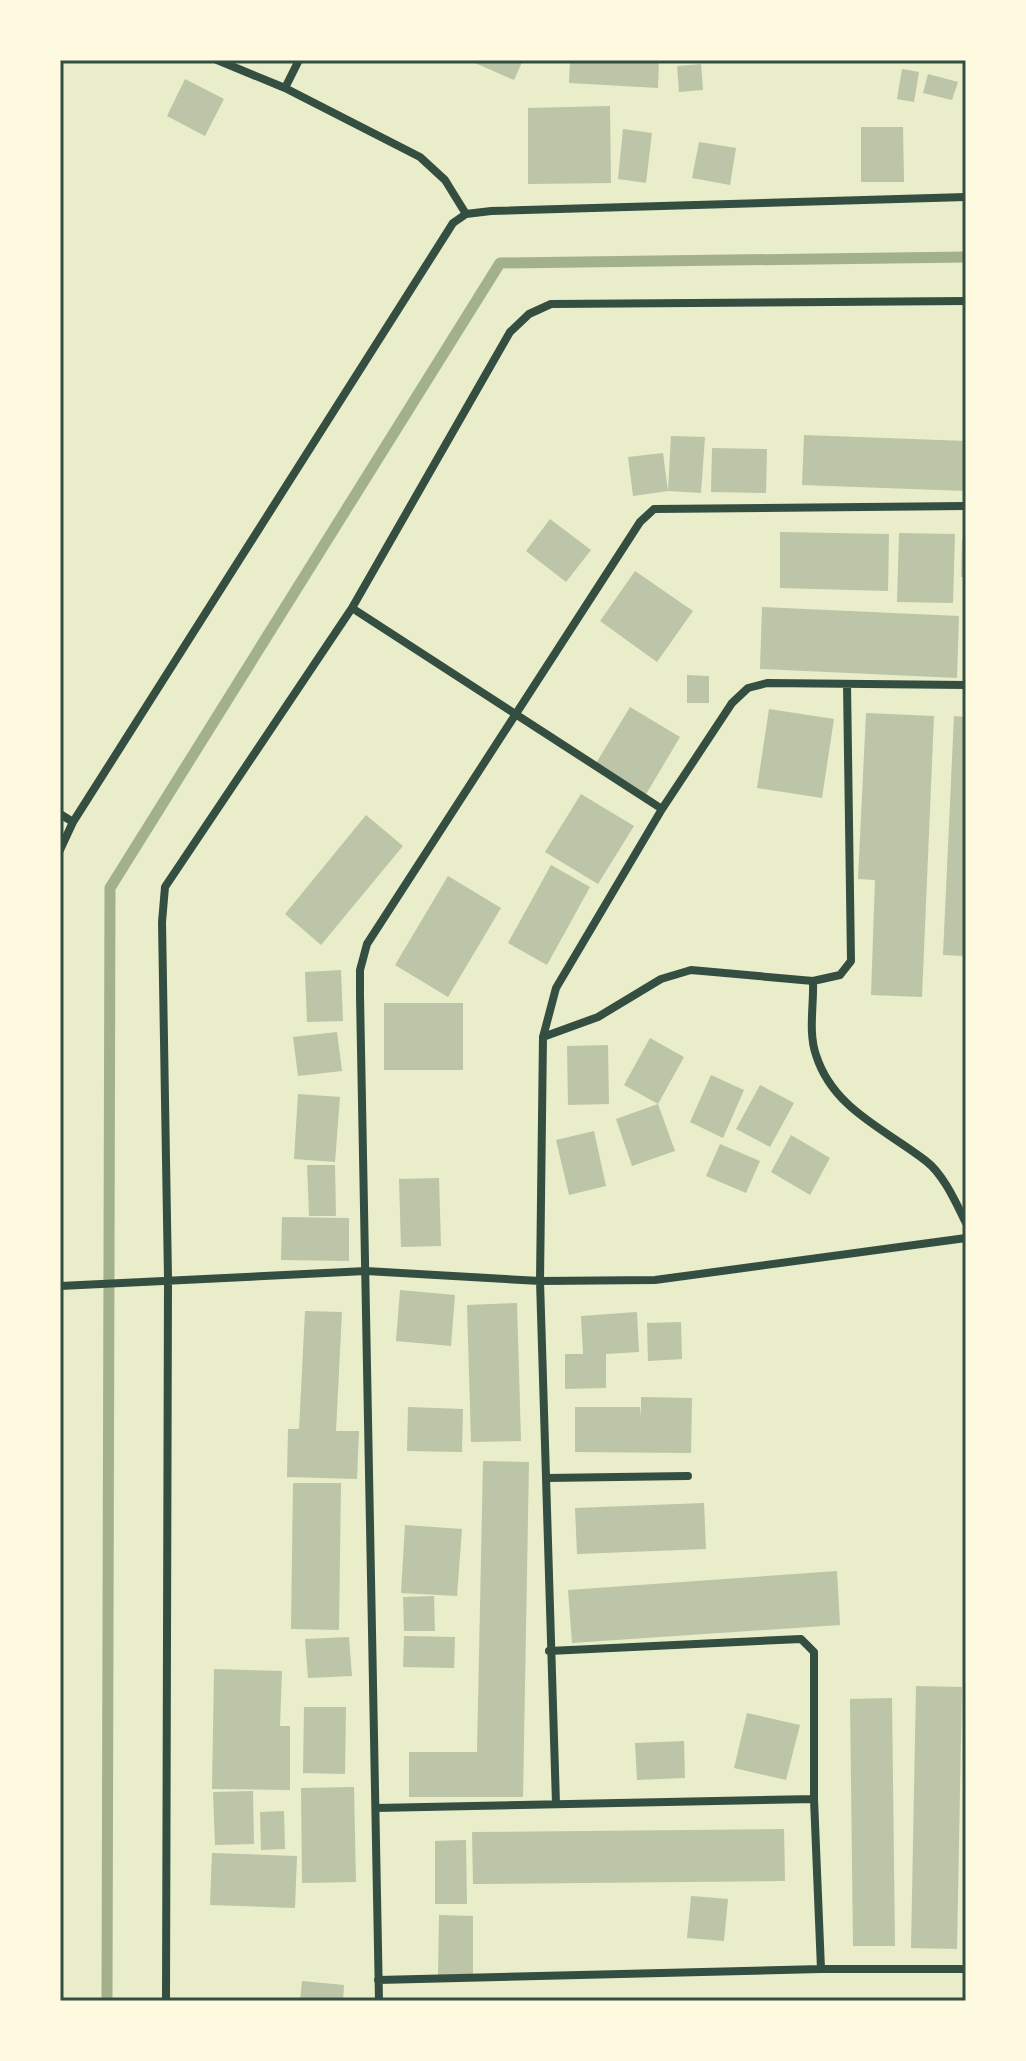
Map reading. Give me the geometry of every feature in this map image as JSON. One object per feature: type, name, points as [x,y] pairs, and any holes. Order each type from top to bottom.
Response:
[{"type":"street","points":[[217,60],[285,88],[420,157],[445,180],[466,214]]},
{"type":"street","points":[[285,88],[299,60]]},
{"type":"street","points":[[60,850],[73,822],[453,223],[466,214],[506,210],[966,197]]},
{"type":"street","points":[[166,2001],[168,1278],[162,922],[165,887],[352,608],[510,332],[529,314],[551,304],[966,301]]},
{"type":"street","points":[[379,2001],[360,983],[367,944],[640,522],[654,509],[671,506],[966,506]]},
{"type":"street","points":[[352,608],[662,809]]},
{"type":"street","points":[[556,1804],[540,1281],[543,1037],[556,988],[662,809],[732,703],[748,688],[767,683],[966,685]]},
{"type":"street","points":[[543,1037],[598,1017],[675,973],[691,970],[813,981],[840,975],[851,961],[847,684]]},
{"type":"street","points":[[60,814],[73,822]]},
{"type":"street","points":[[813,981],[815,1055],[829,1083],[857,1114],[928,1162],[954,1199],[966,1223]]},
{"type":"street","points":[[60,1286],[168,1278],[366,1271],[540,1281],[655,1280],[966,1238]]},
{"type":"street","points":[[547,1478],[688,1476]]},
{"type":"street","points":[[549,1651],[801,1639],[809,1644],[814,1652],[814,1799],[821,1969]]},
{"type":"street","points":[[376,1808],[814,1799]]},
{"type":"street","points":[[378,1980],[821,1969],[966,1969]]},
{"type":"building","points":[[468,60],[523,60],[514,80]]},
{"type":"building","points":[[570,60],[659,60],[658,88],[569,83]]},
{"type":"building","points":[[701,64],[703,90],[679,92],[677,66]]},
{"type":"building","points":[[902,69],[919,72],[914,102],[897,99]]},
{"type":"building","points":[[928,74],[958,82],[952,100],[923,93]]},
{"type":"building","points":[[185,79],[224,99],[205,136],[167,116]]},
{"type":"building","points":[[610,106],[611,183],[528,184],[528,108]]},
{"type":"building","points":[[861,127],[903,127],[904,182],[861,182]]},
{"type":"building","points":[[623,129],[652,133],[646,183],[618,179]]},
{"type":"building","points":[[699,142],[736,148],[730,185],[692,178]]},
{"type":"building","points":[[804,435],[966,441],[966,491],[802,485]]},
{"type":"building","points":[[671,436],[705,437],[701,493],[668,491]]},
{"type":"building","points":[[712,448],[767,449],[766,493],[711,492]]},
{"type":"building","points":[[663,453],[668,491],[633,496],[628,457]]},
{"type":"building","points":[[550,519],[591,550],[566,582],[526,551]]},
{"type":"building","points":[[780,532],[889,534],[888,591],[780,588]]},
{"type":"building","points":[[899,533],[955,534],[953,603],[897,602]]},
{"type":"building","points":[[962,539],[966,539],[966,577],[961,577]]},
{"type":"building","points":[[635,571],[693,611],[657,662],[600,621]]},
{"type":"building","points":[[762,607],[959,616],[957,678],[760,669]]},
{"type":"building","points":[[687,675],[709,676],[709,703],[687,703]]},
{"type":"building","points":[[630,707],[680,737],[645,796],[595,765]]},
{"type":"building","points":[[769,709],[834,719],[822,798],[757,788]]},
{"type":"building","points":[[866,713],[934,716],[922,997],[871,995],[875,880],[858,879]]},
{"type":"building","points":[[954,716],[966,717],[966,956],[943,955]]},
{"type":"building","points":[[581,794],[634,826],[598,884],[545,852]]},
{"type":"building","points":[[366,815],[403,846],[321,945],[285,914]]},
{"type":"building","points":[[551,865],[590,887],[547,965],[508,943]]},
{"type":"building","points":[[448,876],[501,908],[448,997],[395,965]]},
{"type":"building","points":[[341,970],[343,1021],[307,1022],[305,972]]},
{"type":"building","points":[[384,1003],[463,1003],[463,1070],[384,1070]]},
{"type":"building","points":[[337,1032],[342,1071],[298,1076],[293,1037]]},
{"type":"building","points":[[650,1038],[684,1057],[658,1104],[624,1085]]},
{"type":"building","points":[[608,1045],[609,1104],[568,1105],[567,1046]]},
{"type":"building","points":[[711,1075],[744,1090],[723,1138],[690,1122]]},
{"type":"building","points":[[760,1085],[794,1103],[770,1147],[736,1129]]},
{"type":"building","points":[[298,1094],[340,1097],[335,1162],[294,1159]]},
{"type":"building","points":[[658,1104],[675,1151],[632,1166],[616,1119]]},
{"type":"building","points":[[594,1131],[606,1186],[569,1195],[556,1140]]},
{"type":"building","points":[[791,1135],[830,1158],[810,1195],[771,1172]]},
{"type":"building","points":[[720,1144],[760,1161],[746,1193],[706,1176]]},
{"type":"building","points":[[307,1165],[335,1165],[336,1216],[309,1216]]},
{"type":"building","points":[[439,1178],[441,1246],[401,1247],[399,1179]]},
{"type":"building","points":[[282,1217],[349,1218],[349,1261],[281,1260]]},
{"type":"building","points":[[400,1290],[455,1295],[451,1346],[396,1341]]},
{"type":"building","points":[[517,1303],[521,1441],[471,1442],[467,1305]]},
{"type":"building","points":[[305,1311],[342,1312],[336,1431],[359,1431],[357,1479],[287,1477],[288,1429],[299,1429]]},
{"type":"building","points":[[637,1312],[639,1352],[606,1354],[606,1388],[565,1389],[565,1354],[583,1354],[581,1316]]},
{"type":"building","points":[[681,1322],[682,1359],[648,1361],[647,1323]]},
{"type":"building","points":[[641,1397],[692,1398],[691,1453],[575,1452],[575,1407],[640,1407],[641,1418]]},
{"type":"building","points":[[408,1407],[463,1409],[462,1452],[407,1451]]},
{"type":"building","points":[[483,1461],[529,1462],[523,1797],[409,1797],[409,1752],[477,1752]]},
{"type":"building","points":[[293,1483],[341,1483],[339,1630],[291,1629]]},
{"type":"building","points":[[704,1503],[706,1549],[577,1554],[575,1508]]},
{"type":"building","points":[[405,1525],[462,1529],[457,1596],[401,1593]]},
{"type":"building","points":[[837,1571],[840,1625],[572,1643],[568,1590]]},
{"type":"building","points":[[434,1596],[435,1631],[404,1631],[403,1597]]},
{"type":"building","points":[[404,1636],[455,1637],[454,1668],[403,1667]]},
{"type":"building","points":[[349,1637],[352,1676],[308,1678],[305,1639]]},
{"type":"building","points":[[214,1669],[282,1671],[280,1726],[290,1726],[290,1790],[212,1789]]},
{"type":"building","points":[[916,1686],[962,1687],[957,1949],[911,1948]]},
{"type":"building","points":[[892,1698],[895,1946],[853,1946],[850,1699]]},
{"type":"building","points":[[304,1707],[346,1707],[345,1774],[303,1773]]},
{"type":"building","points":[[747,1713],[800,1725],[786,1780],[734,1768]]},
{"type":"building","points":[[684,1741],[685,1778],[637,1780],[635,1743]]},
{"type":"building","points":[[354,1787],[356,1882],[302,1883],[301,1788]]},
{"type":"building","points":[[253,1791],[254,1844],[215,1845],[213,1792]]},
{"type":"building","points":[[284,1811],[285,1849],[261,1850],[260,1812]]},
{"type":"building","points":[[784,1829],[785,1881],[473,1884],[472,1832]]},
{"type":"building","points":[[466,1840],[467,1904],[435,1904],[435,1841]]},
{"type":"building","points":[[212,1853],[297,1856],[295,1908],[210,1905]]},
{"type":"building","points":[[691,1896],[728,1899],[724,1941],[687,1938]]},
{"type":"building","points":[[439,1915],[473,1916],[473,1978],[438,1977]]},
{"type":"building","points":[[302,1981],[344,1985],[343,2001],[300,2001]]},
{"type":"waterway","points":[[107,2001],[110,888],[500,263],[966,257]]}]
